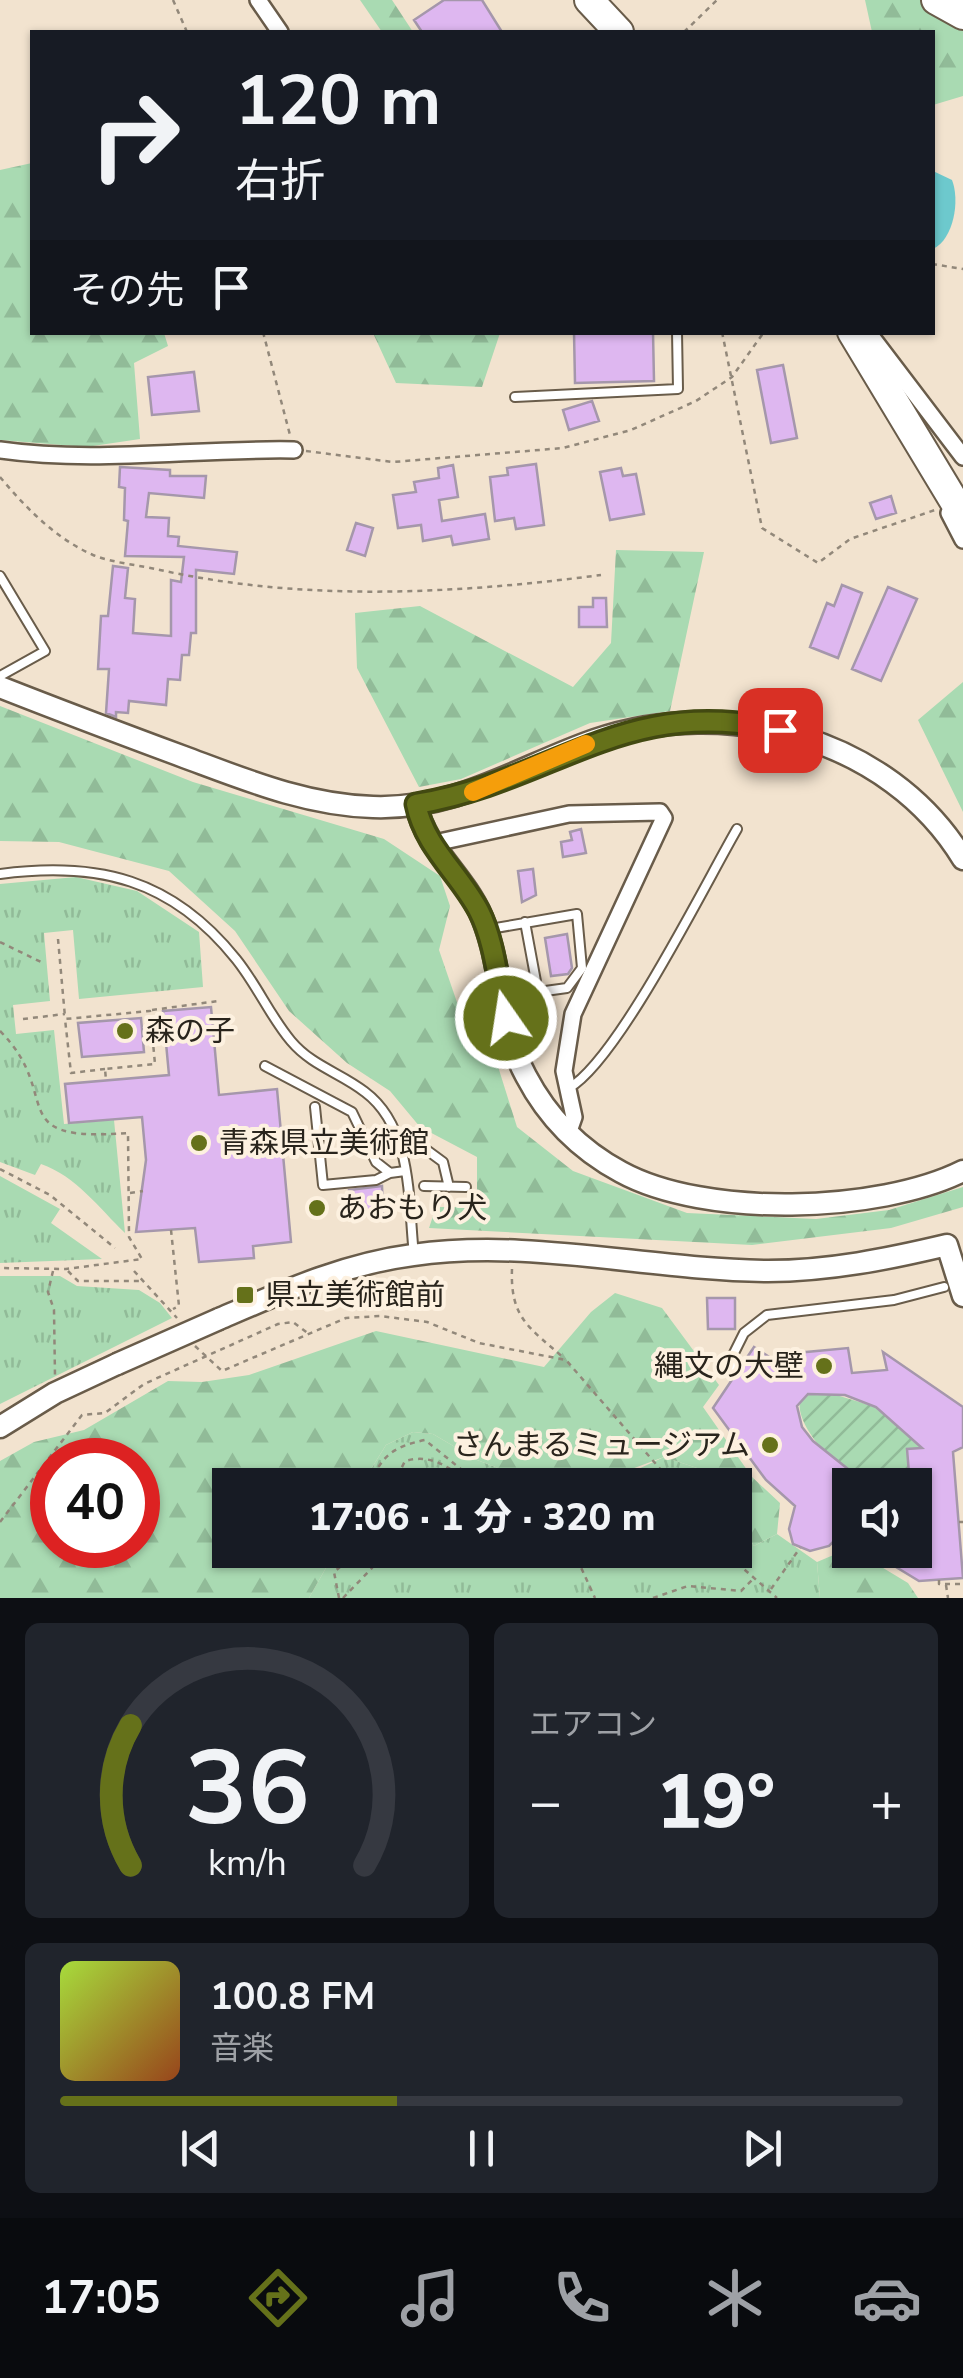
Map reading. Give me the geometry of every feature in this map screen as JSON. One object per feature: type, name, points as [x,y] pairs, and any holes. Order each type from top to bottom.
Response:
[{"type":"highway","points":[[589,0],[616,30]]},
{"type":"highway","points":[[936,0],[963,15]]},
{"type":"highway","points":[[851,335],[954,510]]},
{"type":"street","points":[[258,0],[279,30]]},
{"type":"street","points":[[870,335],[963,457]]},
{"type":"street","points":[[0,450],[76,458],[141,451],[294,450]]},
{"type":"street","points":[[954,510],[963,540]]},
{"type":"street","points":[[0,687],[294,796],[376,807],[416,804],[491,786],[624,731],[697,720],[748,722],[806,739],[884,777],[924,810],[963,859]]},
{"type":"street","points":[[416,804],[430,844],[467,889],[486,930],[513,1047],[525,1076],[568,1134],[622,1173],[665,1190],[724,1199],[844,1204],[892,1198],[963,1171]]},
{"type":"street","points":[[430,844],[569,814],[660,812],[664,818],[573,1014],[564,1072],[574,1117],[568,1134]]},
{"type":"street","points":[[0,1427],[55,1393],[220,1320],[338,1272],[414,1254],[494,1251],[768,1271],[882,1260],[955,1242],[954,1291]]},
{"type":"lane","points":[[515,397],[678,388],[677,335]]},
{"type":"lane","points":[[0,576],[45,650],[0,676]]},
{"type":"lane","points":[[568,1088],[583,1079],[615,1038],[736,829]]},
{"type":"lane","points":[[0,874],[62,867],[89,869],[119,875],[174,902],[235,958],[292,1043],[326,1072],[367,1093],[387,1116],[398,1139],[405,1172],[414,1254]]},
{"type":"lane","points":[[486,930],[525,922],[577,914],[582,968],[567,988],[538,992],[525,922]]},
{"type":"lane","points":[[265,1066],[352,1112],[376,1162],[390,1173]]},
{"type":"lane","points":[[315,1107],[323,1185],[376,1180],[390,1173],[405,1172]]},
{"type":"lane","points":[[398,1139],[410,1137],[442,1162],[449,1186]]},
{"type":"lane","points":[[424,1186],[466,1186]]},
{"type":"lane","points":[[732,1367],[731,1359],[744,1332],[768,1315],[954,1291]]},
{"type":"path","points":[[174,0],[186,30]]},
{"type":"path","points":[[686,30],[717,0]]},
{"type":"path","points":[[935,264],[947,263],[963,270]]},
{"type":"path","points":[[264,335],[294,450],[393,462],[563,448],[662,419],[732,377],[762,335]]},
{"type":"path","points":[[723,335],[762,528],[818,564],[850,539],[954,510]]},
{"type":"path","points":[[0,477],[49,528],[94,556],[190,576],[366,594],[514,586],[601,575]]},
{"type":"path","points":[[58,939],[71,1072],[155,1064],[150,1011]]},
{"type":"path","points":[[0,942],[41,962]]},
{"type":"path","points":[[23,1019],[150,1011],[218,1001]]},
{"type":"path","points":[[0,1031],[26,1070],[31,1107],[50,1129],[79,1136],[128,1133],[129,1236],[142,1259],[54,1270],[0,1268]]},
{"type":"path","points":[[105,1069],[106,1080]]},
{"type":"path","points":[[0,1169],[50,1194],[115,1248]]},
{"type":"path","points":[[130,1193],[143,1191]]},
{"type":"path","points":[[170,1230],[179,1306],[172,1310]]},
{"type":"path","points":[[512,1267],[511,1300],[521,1319],[566,1360],[660,1468]]},
{"type":"path","points":[[66,1269],[78,1281],[142,1281]]},
{"type":"path","points":[[54,1270],[48,1292],[54,1310],[54,1377]]},
{"type":"path","points":[[134,1270],[182,1326]]},
{"type":"path","points":[[193,1342],[203,1357],[222,1371],[346,1318],[380,1316],[428,1322],[478,1343],[566,1360]]},
{"type":"path","points":[[0,1522],[82,1415],[106,1413],[144,1384],[278,1324],[293,1322],[310,1336]]},
{"type":"path","points":[[379,1468],[386,1454],[399,1444],[425,1440],[460,1468]]},
{"type":"path","points":[[402,1468],[405,1461],[419,1457],[432,1458],[447,1468]]},
{"type":"path","points":[[770,1590],[800,1548]]},
{"type":"path","points":[[339,1568],[334,1572],[340,1598]]},
{"type":"path","points":[[340,1598],[372,1568]]},
{"type":"path","points":[[581,1568],[595,1598]]},
{"type":"path","points":[[743,1568],[777,1598]]},
{"type":"path","points":[[653,1598],[688,1586],[741,1591],[754,1578]]},
{"type":"path","points":[[939,1580],[939,1584],[963,1584]]},
{"type":"path","points":[[946,1583],[948,1598]]},
{"type":"green space","points":[[360,0],[392,0],[412,30],[381,30]]},
{"type":"green space","points":[[865,0],[963,0],[963,96],[935,104],[935,30],[872,30]]},
{"type":"green space","points":[[30,163],[30,335],[165,335],[168,346],[134,363],[140,439],[86,447],[0,440],[0,170]]},
{"type":"green space","points":[[374,335],[499,335],[482,387],[396,383]]},
{"type":"green space","points":[[616,550],[704,552],[670,711],[590,723],[461,779],[419,787],[357,668],[355,613],[420,606],[573,687],[611,643]]},
{"type":"green space","points":[[963,682],[963,812],[918,720]]},
{"type":"green space","points":[[0,706],[193,782],[384,839],[440,876],[450,906],[439,950],[461,1014],[485,1025],[517,1127],[573,1171],[687,1213],[816,1219],[889,1210],[963,1187],[963,1207],[891,1228],[752,1245],[429,1228],[436,1207],[477,1207],[477,1157],[420,1127],[390,1091],[347,1063],[289,1011],[235,931],[169,871],[59,842],[0,841]]},
{"type":"green space","points":[[76,877],[137,891],[199,932],[203,987],[79,999],[73,930],[44,933],[50,1001],[13,1005],[16,1034],[54,1030],[64,1124],[114,1120],[125,1233],[54,1169],[41,1164],[35,1175],[0,1162],[0,884]]},
{"type":"green space","points":[[0,1176],[60,1209],[51,1223],[102,1259],[0,1263]]},
{"type":"green space","points":[[0,1276],[60,1276],[77,1286],[139,1290],[160,1303],[172,1318],[0,1404]]},
{"type":"green space","points":[[615,1293],[662,1308],[719,1385],[703,1407],[746,1468],[697,1468],[664,1457],[634,1468],[498,1468],[433,1434],[413,1432],[386,1445],[372,1468],[212,1468],[212,1568],[326,1568],[309,1598],[0,1598],[0,1461],[30,1444],[30,1568],[160,1568],[160,1438],[51,1438],[84,1430],[168,1381],[202,1382],[249,1375],[376,1331],[544,1367],[591,1312]]},
{"type":"green space","points":[[823,1391],[876,1407],[922,1448],[907,1450],[909,1468],[842,1468],[811,1435],[800,1409],[801,1397]]},
{"type":"green space","points":[[413,1432],[433,1434],[498,1468],[372,1468],[386,1445]]},
{"type":"green space","points":[[664,1457],[697,1468],[640,1468]]},
{"type":"green space","points":[[752,1477],[780,1503],[777,1534],[754,1546]]},
{"type":"green space","points":[[777,1534],[817,1562],[820,1598],[309,1598],[326,1568],[752,1568],[752,1543],[754,1546]]},
{"type":"green space","points":[[832,1556],[832,1568],[883,1568],[908,1583],[918,1598],[820,1598],[817,1562]]},
{"type":"water","points":[[935,172],[952,180],[955,198],[950,228],[935,248]]},
{"type":"building","points":[[444,0],[482,0],[501,30],[421,30],[414,20]]},
{"type":"building","points":[[574,335],[653,335],[654,381],[575,383]]},
{"type":"building","points":[[783,365],[797,438],[771,443],[757,370]]},
{"type":"building","points":[[194,372],[199,411],[152,415],[148,377]]},
{"type":"building","points":[[592,401],[599,421],[569,430],[563,410]]},
{"type":"building","points":[[536,464],[544,525],[516,529],[514,518],[495,521],[490,477],[508,475],[507,468]]},
{"type":"building","points":[[453,465],[458,497],[439,500],[442,521],[485,514],[489,539],[453,545],[451,536],[423,541],[421,525],[398,528],[393,495],[416,492],[414,482],[439,478],[438,468]]},
{"type":"building","points":[[120,467],[170,470],[170,476],[206,476],[204,498],[149,493],[146,517],[169,518],[168,536],[179,537],[178,546],[237,552],[234,574],[196,570],[196,633],[191,633],[189,655],[182,655],[180,680],[168,679],[166,705],[129,701],[128,713],[116,712],[116,717],[106,713],[109,669],[98,669],[101,616],[108,616],[113,566],[128,568],[125,598],[135,599],[133,633],[171,636],[171,580],[181,582],[184,557],[125,556],[128,521],[124,520],[125,488],[119,487]]},
{"type":"building","points":[[621,468],[623,476],[636,474],[644,514],[610,520],[600,472]]},
{"type":"building","points":[[891,496],[896,513],[876,519],[870,503]]},
{"type":"building","points":[[356,523],[373,528],[365,556],[347,550]]},
{"type":"building","points":[[842,585],[862,593],[838,658],[810,647],[827,603],[834,606]]},
{"type":"building","points":[[888,587],[917,599],[881,681],[852,669]]},
{"type":"building","points":[[593,598],[606,598],[607,627],[579,627],[579,607],[593,607]]},
{"type":"building","points":[[581,829],[586,853],[563,857],[561,842],[572,840],[570,832]]},
{"type":"building","points":[[533,869],[536,895],[522,902],[518,871]]},
{"type":"building","points":[[567,934],[572,968],[568,974],[551,976],[545,938]]},
{"type":"building","points":[[211,1007],[219,1095],[277,1089],[291,1242],[253,1246],[254,1258],[199,1262],[195,1228],[136,1232],[146,1160],[142,1117],[69,1123],[65,1084],[169,1075],[163,1011]]},
{"type":"building","points":[[141,1018],[144,1052],[82,1057],[78,1023]]},
{"type":"building","points":[[382,1186],[383,1212],[350,1215],[349,1190]]},
{"type":"building","points":[[707,1298],[735,1298],[735,1329],[708,1329]]},
{"type":"building","points":[[754,1347],[795,1374],[796,1353],[848,1348],[852,1373],[887,1370],[883,1352],[963,1407],[963,1447],[953,1452],[963,1578],[919,1581],[898,1568],[932,1568],[932,1468],[909,1468],[907,1449],[922,1448],[876,1407],[845,1395],[808,1394],[797,1406],[802,1427],[813,1441],[847,1468],[832,1468],[832,1543],[810,1551],[793,1544],[789,1529],[795,1506],[766,1480],[713,1408]]},
{"type":"slow traffic","points":[[473,792],[586,744]]},
{"type":"place","name":"森の子","points":[[125,1031]]},
{"type":"place","name":"青森県立美術館","points":[[199,1143]]},
{"type":"place","name":"あおもり犬","points":[[317,1208]]},
{"type":"place","name":"県立美術館前","points":[[245,1295]]},
{"type":"place","name":"縄文の大壁","points":[[824,1366]]},
{"type":"place","name":"さんまるミュージアム","points":[[770,1445]]},
{"type":"route","points":[[506,1018],[482,917],[467,889],[430,844],[416,804],[491,786],[593,740],[658,724],[697,720],[748,722],[780,730]]}]
